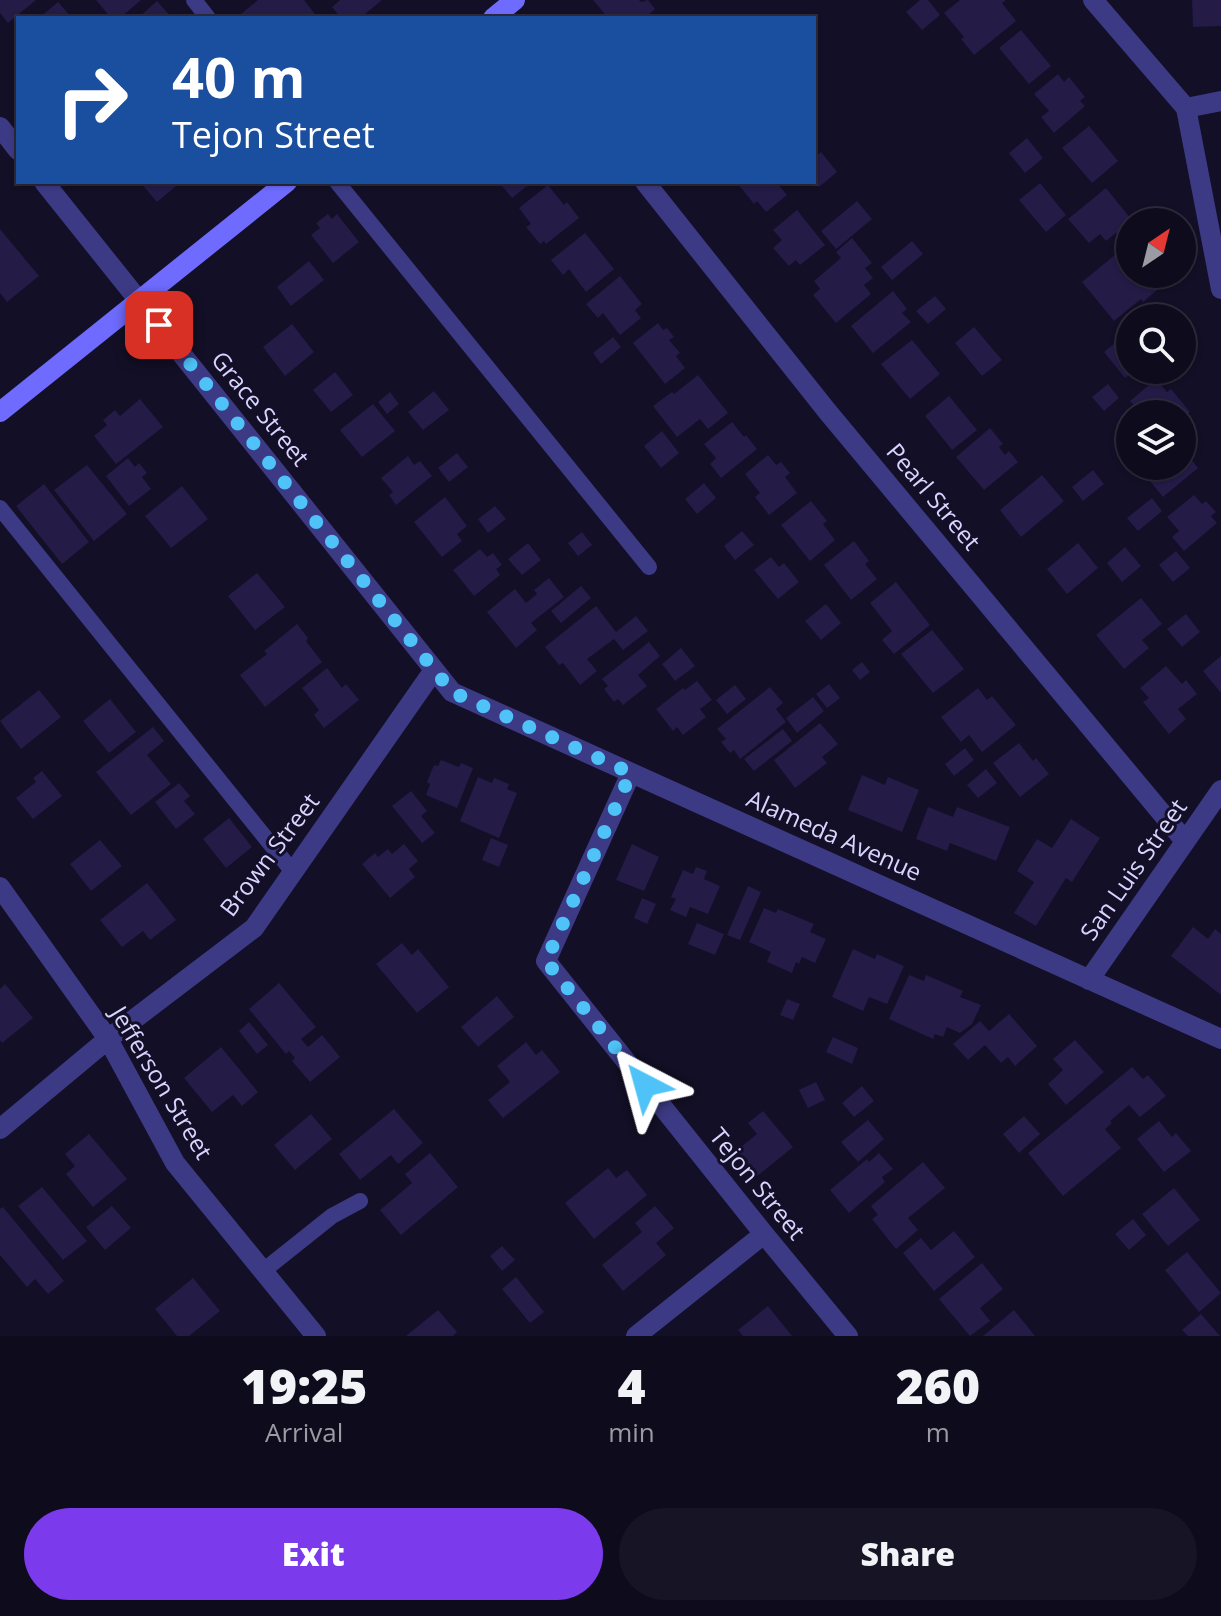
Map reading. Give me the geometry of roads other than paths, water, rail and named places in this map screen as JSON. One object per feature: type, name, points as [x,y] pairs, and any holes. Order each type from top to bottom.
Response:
[{"type":"main road","points":[[0,412],[284,184]]},
{"type":"street","points":[[1093,0],[1186,108],[1221,289]]},
{"type":"street","points":[[1186,108],[1221,101]]},
{"type":"street","points":[[0,127],[16,147]]},
{"type":"street","name":"Grace Street","points":[[46,184],[434,670]]},
{"type":"street","name":"Pearl Street","points":[[647,184],[827,411],[1185,841]]},
{"type":"street","name":"Alameda Avenue","points":[[434,670],[452,692],[1221,1039]]},
{"type":"street","name":"Brown Street","points":[[0,1129],[108,1039],[254,928],[434,670]]},
{"type":"street","name":"Tejon Street","points":[[631,773],[546,961],[848,1336]]},
{"type":"street","name":"San Luis Street","points":[[1089,980],[1221,790]]},
{"type":"street","name":"Jefferson Street","points":[[0,887],[108,1039],[175,1163],[316,1336]]},
{"type":"street","points":[[636,1336],[764,1234]]},
{"type":"lane","points":[[194,0],[206,16]]},
{"type":"lane","points":[[339,184],[649,567]]},
{"type":"lane","points":[[0,508],[293,872]]},
{"type":"lane","points":[[263,1271],[332,1216],[360,1201]]}]
